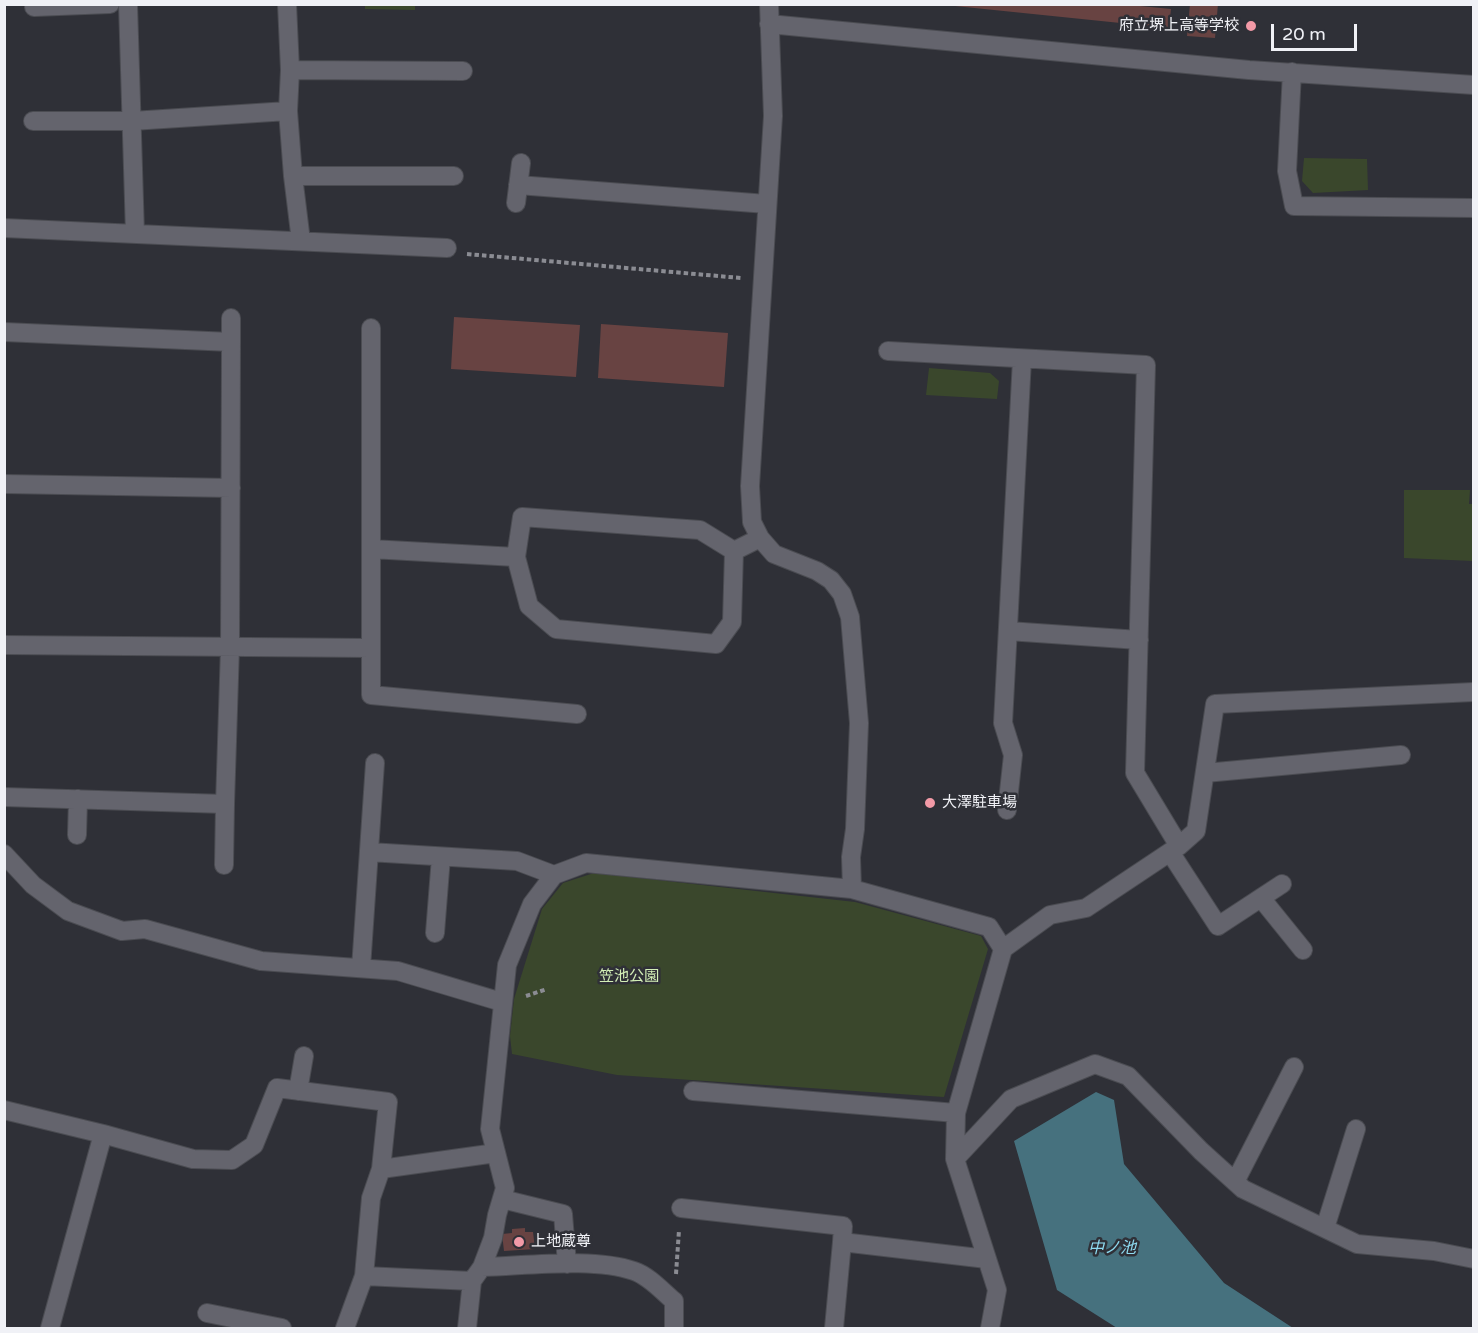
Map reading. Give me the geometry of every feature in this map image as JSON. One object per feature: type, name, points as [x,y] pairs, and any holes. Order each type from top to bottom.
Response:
[{"type":"street","points":[[34,7],[110,4]]},
{"type":"street","points":[[128,4],[135,234]]},
{"type":"street","points":[[287,4],[290,70],[288,111],[301,241]]},
{"type":"street","points":[[769,4],[773,116],[750,486],[752,522],[760,538],[774,554],[817,571],[831,580],[842,594],[850,617],[859,723],[855,829],[851,857],[852,889]]},
{"type":"street","points":[[769,24],[1237,69],[1473,85]]},
{"type":"street","points":[[290,70],[463,71]]},
{"type":"street","points":[[1292,72],[1287,171],[1294,206],[1473,208]]},
{"type":"street","points":[[33,121],[132,122],[288,111]]},
{"type":"street","points":[[521,163],[517,194],[767,204]]},
{"type":"street","points":[[293,176],[454,176]]},
{"type":"street","points":[[10,228],[447,248]]},
{"type":"street","points":[[224,865],[231,647],[231,318]]},
{"type":"street","points":[[371,328],[371,695],[577,714]]},
{"type":"street","points":[[4,332],[231,342]]},
{"type":"street","points":[[888,351],[1146,365],[1135,773],[1218,927],[1281,884]]},
{"type":"street","points":[[1007,810],[1013,755],[1003,723],[1022,358]]},
{"type":"street","points":[[4,484],[231,489]]},
{"type":"street","points":[[522,517],[700,530],[734,551],[732,622],[716,644],[556,629],[529,606],[516,557],[522,517]]},
{"type":"street","points":[[734,551],[760,538]]},
{"type":"street","points":[[371,549],[516,557]]},
{"type":"street","points":[[1008,631],[1139,640]]},
{"type":"street","points":[[4,645],[370,648]]},
{"type":"street","points":[[990,1329],[997,1290],[955,1159],[956,1113],[1003,949],[1050,915],[1086,908],[1174,849],[1196,831],[1215,704],[1473,692]]},
{"type":"street","points":[[1205,773],[1401,755]]},
{"type":"street","points":[[362,960],[375,763]]},
{"type":"street","points":[[4,797],[225,804]]},
{"type":"street","points":[[77,835],[78,799]]},
{"type":"street","points":[[369,852],[517,861],[554,875]]},
{"type":"street","points":[[4,854],[33,885],[68,911],[122,931],[145,929],[261,961],[362,960],[502,1002]]},
{"type":"street","points":[[435,933],[441,857]]},
{"type":"street","points":[[467,1329],[477,1274],[493,1238],[505,1188],[490,1129],[507,965],[532,904],[554,875],[586,863],[852,889],[989,927],[1003,949]]},
{"type":"street","points":[[1261,898],[1303,950]]},
{"type":"street","points":[[298,1091],[304,1056]]},
{"type":"street","points":[[955,1159],[1011,1099],[1095,1064],[1128,1076],[1201,1150],[1244,1189],[1357,1244],[1434,1251],[1473,1259]]},
{"type":"street","points":[[1235,1182],[1294,1066]]},
{"type":"street","points":[[4,1110],[193,1159],[232,1160],[254,1145],[277,1088],[388,1102],[381,1169],[372,1198],[364,1276],[345,1329]]},
{"type":"street","points":[[693,1091],[956,1113]]},
{"type":"street","points":[[1325,1228],[1356,1129]]},
{"type":"street","points":[[50,1329],[103,1134]]},
{"type":"street","points":[[381,1169],[496,1153]]},
{"type":"street","points":[[502,1199],[563,1214],[567,1264]]},
{"type":"street","points":[[681,1208],[843,1226],[834,1329]]},
{"type":"street","points":[[842,1242],[987,1259]]},
{"type":"street","points":[[364,1276],[477,1274],[567,1264],[601,1263],[636,1272],[674,1301],[674,1329]]},
{"type":"street","points":[[207,1312],[282,1329]]},
{"type":"path","points":[[447,248],[453,252],[741,279],[763,276]]},
{"type":"path","points":[[674,1301],[681,1208]]},
{"type":"green space","points":[[365,4],[415,5],[415,10],[365,9]]},
{"type":"green space","points":[[1304,158],[1367,159],[1368,190],[1313,193],[1302,181]]},
{"type":"green space","points":[[929,368],[990,373],[999,381],[997,399],[926,395]]},
{"type":"green space","points":[[1404,490],[1470,490],[1469,504],[1473,504],[1473,561],[1404,558]]},
{"type":"green space","name":"笠池公園","points":[[594,873],[855,902],[981,936],[988,949],[944,1097],[617,1075],[512,1054],[510,1036],[514,999],[542,909],[563,883]]},
{"type":"water","name":"中ノ池","points":[[1096,1092],[1114,1100],[1124,1164],[1224,1283],[1293,1328],[1117,1328],[1057,1290],[1014,1141]]},
{"type":"building","points":[[1190,4],[1218,4],[1215,38],[1187,36]]},
{"type":"building","points":[[955,5],[1130,5],[1171,9],[1169,28]]},
{"type":"building","points":[[454,317],[580,325],[576,377],[451,369]]},
{"type":"building","points":[[601,324],[728,333],[724,387],[598,378]]},
{"type":"building","name":"上地蔵尊","points":[[525,1228],[525,1232],[533,1232],[535,1249],[504,1251],[502,1234],[512,1233],[512,1229]]},
{"type":"place","name":"府立堺上高等学校","points":[[1251,26]]},
{"type":"place","name":"大澤駐車場","points":[[930,803]]},
{"type":"place","name":"上地蔵尊","points":[[519,1242]]}]
